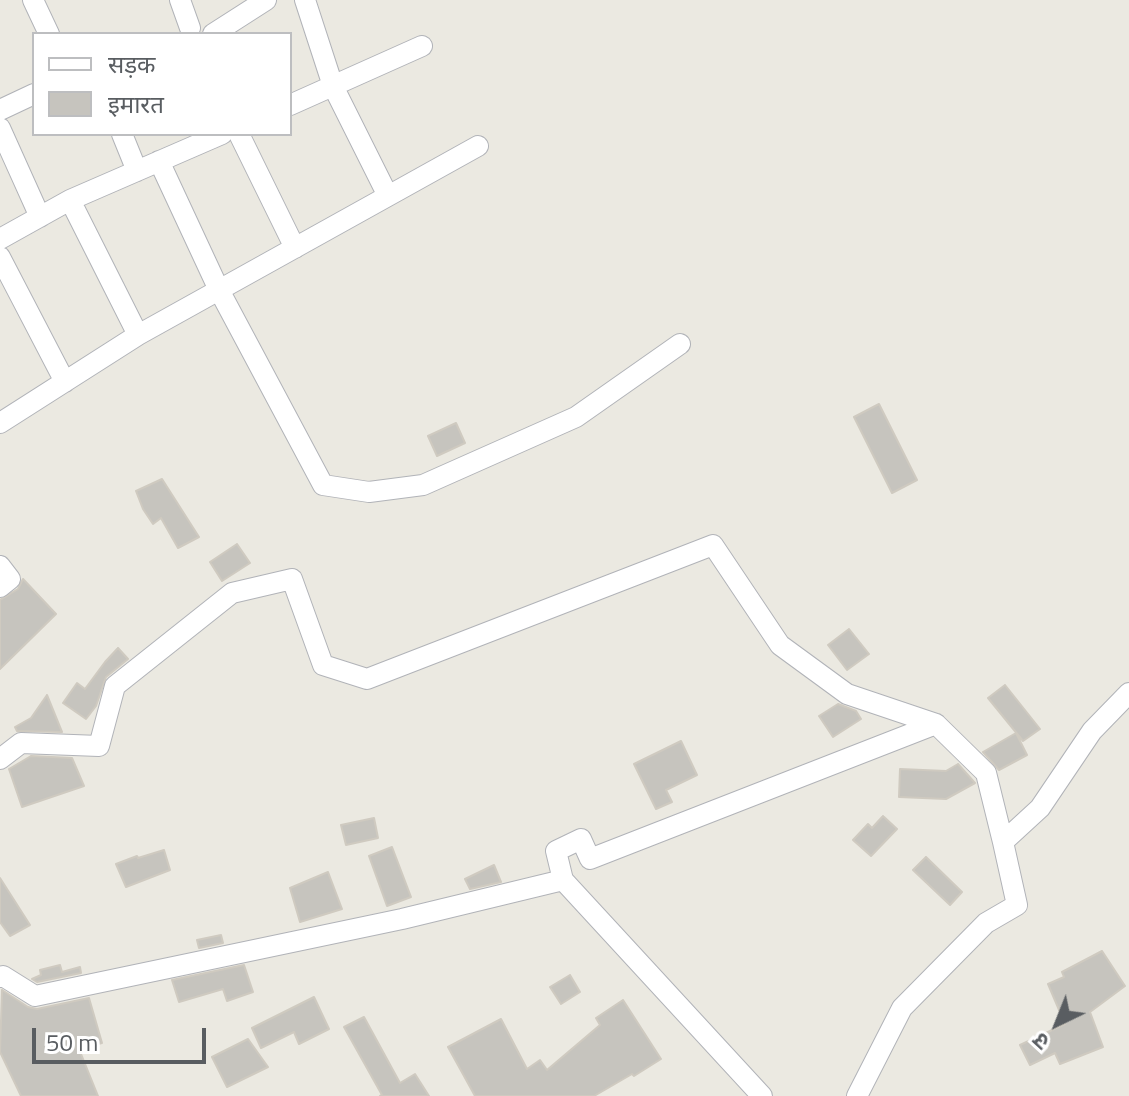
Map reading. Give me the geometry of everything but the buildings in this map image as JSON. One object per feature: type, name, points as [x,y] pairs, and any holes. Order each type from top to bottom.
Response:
[{"type":"street","points":[[33,0],[48,32]]},
{"type":"street","points":[[180,0],[186,32]]},
{"type":"street","points":[[216,32],[266,0]]},
{"type":"street","points":[[305,0],[333,86],[388,196]]},
{"type":"street","points":[[292,104],[422,46]]},
{"type":"street","points":[[0,110],[32,95]]},
{"type":"street","points":[[0,128],[40,217]]},
{"type":"street","points":[[123,136],[137,171]]},
{"type":"street","points":[[0,239],[70,200],[217,136]]},
{"type":"street","points":[[240,136],[295,248]]},
{"type":"street","points":[[0,423],[138,335],[478,146]]},
{"type":"street","points":[[159,161],[219,290],[323,485],[369,492],[423,485],[576,417],[680,344]]},
{"type":"street","points":[[70,200],[138,335]]},
{"type":"street","points":[[0,257],[65,382]]},
{"type":"street","points":[[0,759],[21,743],[99,746],[115,686],[232,593],[292,579],[323,665],[367,679],[713,545],[780,645],[847,694],[936,724],[986,773],[1017,905],[986,923],[902,1008],[857,1096]]},
{"type":"street","points":[[0,566],[10,579],[0,587]]},
{"type":"street","points":[[1003,842],[1040,808],[1092,731],[1129,693]]},
{"type":"street","points":[[762,1096],[563,880],[556,851],[581,839],[590,859],[936,724]]},
{"type":"street","points":[[0,977],[35,996],[402,919],[563,880]]}]
